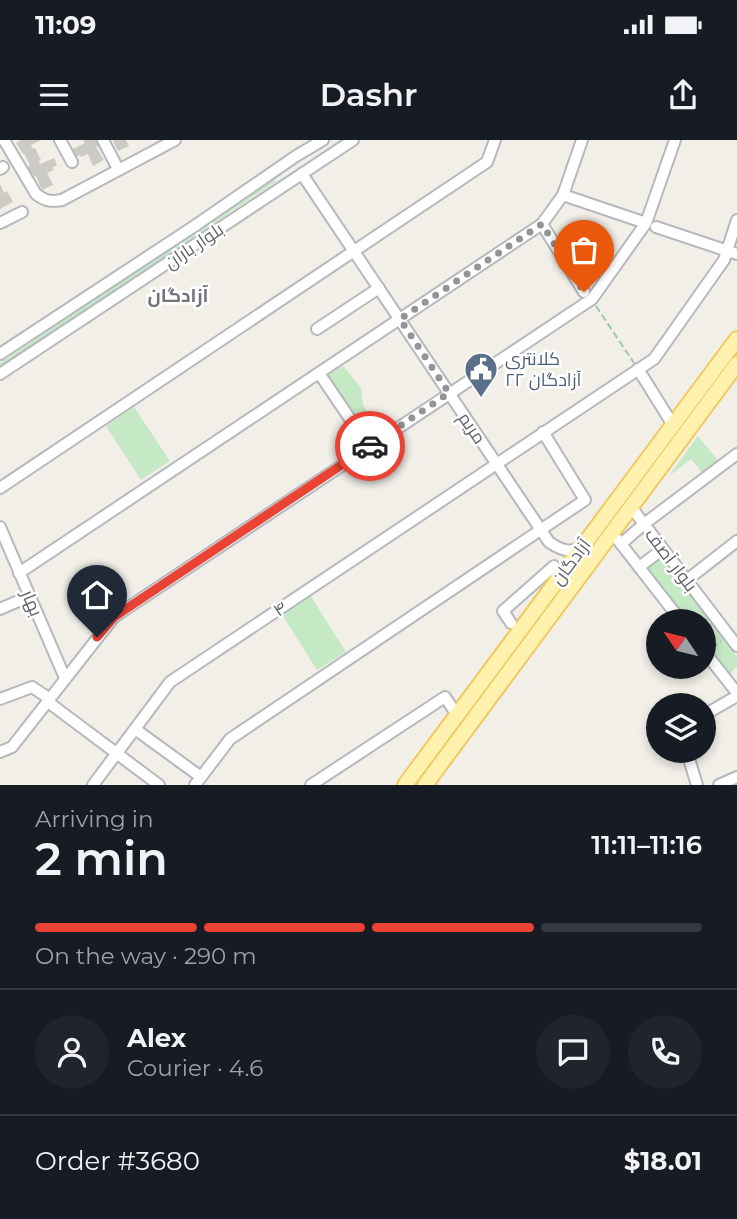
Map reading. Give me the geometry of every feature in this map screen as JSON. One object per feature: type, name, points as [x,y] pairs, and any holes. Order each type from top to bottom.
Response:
[{"type":"main road","name":"آزادگان","points":[[415,783],[457,715],[737,339]]},
{"type":"main road","name":"آزادگان","points":[[415,783],[617,538],[631,507],[737,364]]},
{"type":"street","points":[[4,140],[36,194],[43,200],[52,202],[62,200],[118,169],[156,144],[175,140]]},
{"type":"street","points":[[61,140],[72,162]]},
{"type":"street","points":[[103,140],[118,169]]},
{"type":"street","points":[[296,156],[303,140]]},
{"type":"street","name":"بلوار باران","points":[[0,354],[323,140]]},
{"type":"street","name":"بلوار باران","points":[[0,374],[353,140]]},
{"type":"street","points":[[0,488],[487,162],[495,140]]},
{"type":"street","points":[[19,573],[542,224],[563,195],[582,140]]},
{"type":"street","points":[[2,748],[12,747],[114,617],[449,393],[588,296],[651,225],[675,140]]},
{"type":"street","name":"مریم","points":[[302,174],[549,542]]},
{"type":"street","points":[[563,195],[732,252]]},
{"type":"street","points":[[0,223],[22,212]]},
{"type":"street","name":"۴","points":[[93,785],[170,682],[654,359],[732,252],[737,220]]},
{"type":"street","points":[[542,224],[588,296]]},
{"type":"street","points":[[196,225],[205,239]]},
{"type":"street","points":[[317,329],[379,288]]},
{"type":"street","points":[[638,369],[673,425]]},
{"type":"street","points":[[319,373],[369,447]]},
{"type":"street","points":[[135,729],[198,781],[230,739],[585,500],[543,432]]},
{"type":"street","points":[[617,538],[644,524],[737,454]]},
{"type":"street","name":"بلوار آصف","points":[[631,507],[687,580],[733,632],[737,646]]},
{"type":"street","name":"بهار","points":[[0,527],[65,678]]},
{"type":"street","name":"بلوار آصف","points":[[617,538],[671,609]]},
{"type":"street","points":[[687,580],[737,541]]},
{"type":"street","points":[[549,542],[559,549],[570,551],[579,549],[586,542]]},
{"type":"street","points":[[549,542],[554,566],[554,582],[550,591]]},
{"type":"street","points":[[639,568],[663,549]]},
{"type":"street","points":[[512,623],[503,611],[554,566]]},
{"type":"street","points":[[0,609],[30,596]]},
{"type":"street","points":[[716,667],[737,695],[716,708]]},
{"type":"street","points":[[0,699],[32,687],[159,785]]},
{"type":"street","points":[[311,785],[445,697],[457,715]]},
{"type":"street","points":[[690,763],[697,785]]},
{"type":"street","points":[[719,785],[737,777]]},
{"type":"path","points":[[588,296],[638,369]]},
{"type":"path","points":[[716,644],[733,632]]},
{"type":"green space","points":[[273,179],[275,182],[0,368],[0,363]]},
{"type":"green space","points":[[343,366],[361,388],[363,405],[375,426],[367,436],[327,376]]},
{"type":"green space","points":[[134,407],[170,461],[141,480],[106,426]]},
{"type":"green space","points":[[698,436],[719,462],[703,474],[691,459],[669,476]]},
{"type":"green space","points":[[657,558],[664,562],[701,609],[674,609],[649,576],[646,566]]},
{"type":"green space","points":[[310,595],[346,652],[317,670],[281,613]]},
{"type":"green space","points":[[716,629],[737,657],[737,666],[731,673],[727,673],[716,661]]},
{"type":"building","points":[[19,140],[41,140],[31,145],[41,160],[40,164],[54,158],[57,165],[47,173],[53,185],[42,190],[36,176],[33,177],[29,171],[30,165],[16,143]]},
{"type":"building","points":[[83,140],[97,140],[100,145],[96,147],[104,160],[93,166],[88,154],[75,157],[71,150],[85,143]]},
{"type":"building","points":[[114,140],[126,140],[129,146],[118,151]]},
{"type":"building","points":[[0,184],[13,202],[0,209]]},
{"type":"way so far","points":[[370,446],[449,393],[400,319],[542,224],[584,292]]},
{"type":"place","name":"کلانتری ۲۲ آزادگان","points":[[481,399]]},
{"type":"district","name":"آزادگان","points":[[178,295]]},
{"type":"route","points":[[97,637],[114,617],[370,446]]}]
